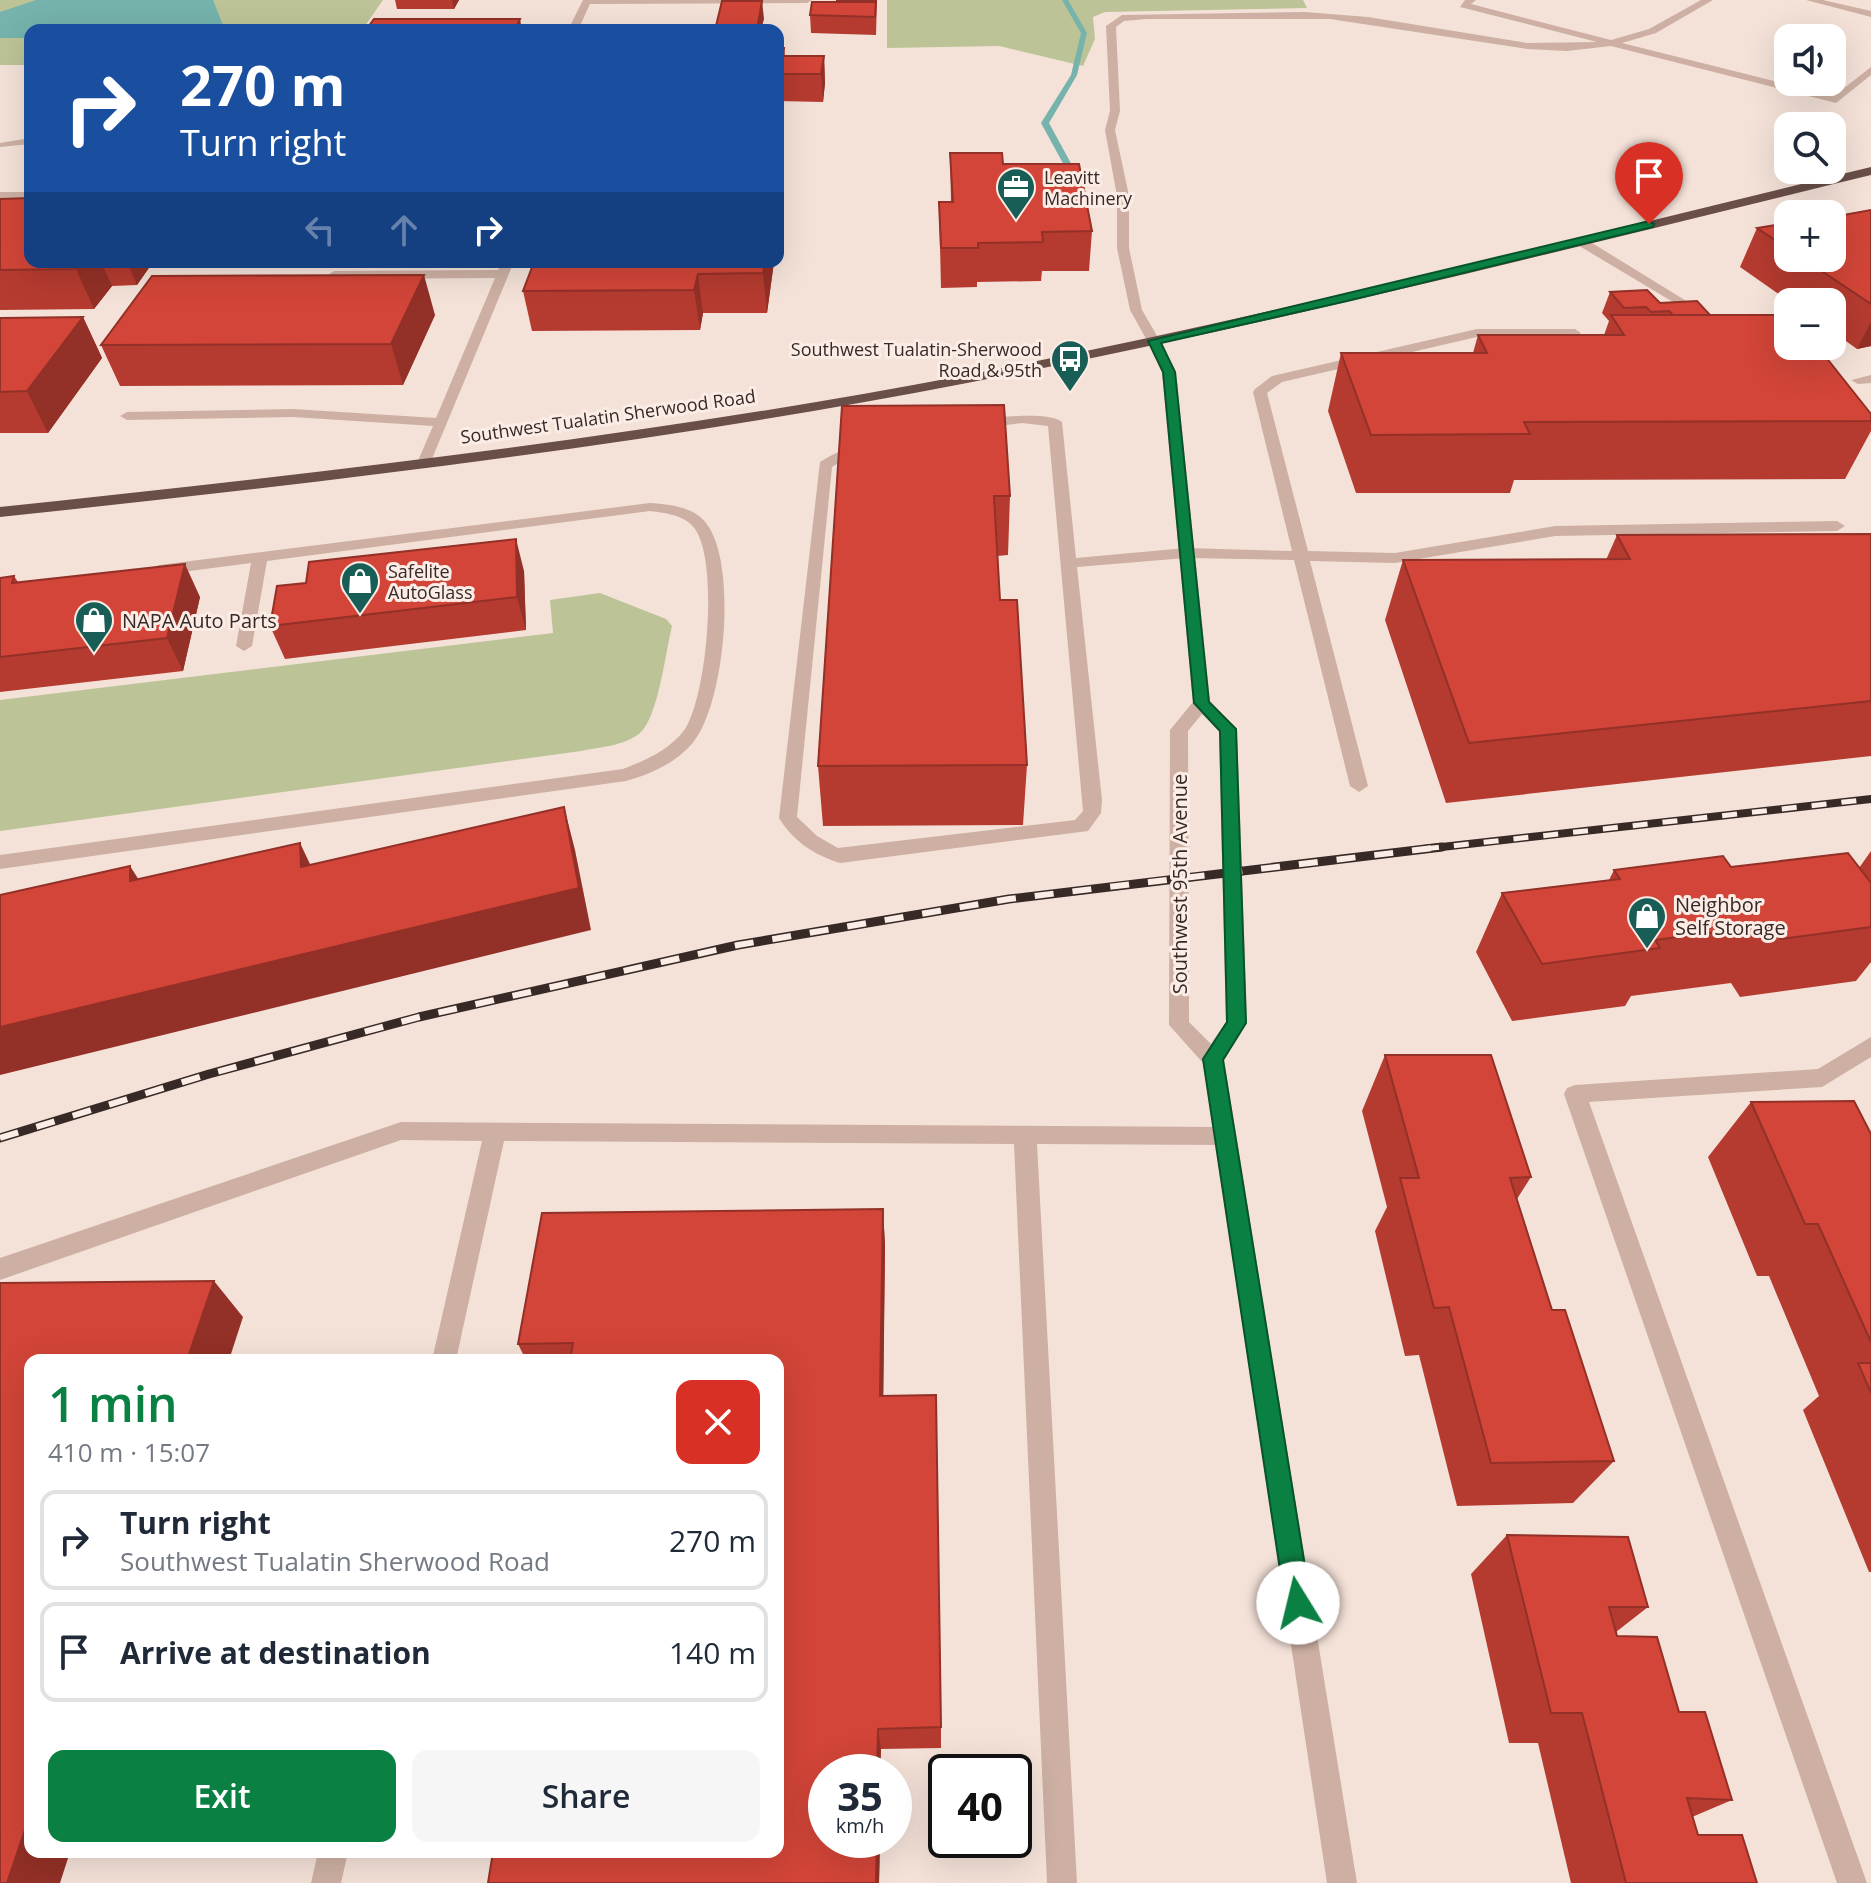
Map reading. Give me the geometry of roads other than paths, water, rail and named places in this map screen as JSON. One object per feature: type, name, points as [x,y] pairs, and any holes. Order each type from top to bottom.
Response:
[{"type":"highway","name":"Southwest Tualatin Sherwood Road","points":[[0,512],[424,463],[835,402],[1154,341],[1871,171]]},
{"type":"street","points":[[576,24],[587,1],[807,0]]},
{"type":"street","points":[[1321,0],[1331,16]]},
{"type":"street","points":[[1471,0],[1463,5],[1836,100],[1871,70]]},
{"type":"street","points":[[1342,1883],[1213,1059],[1237,1023],[1228,729],[1202,703],[1169,372],[1136,310],[1123,248],[1123,196],[1110,130],[1115,111],[1111,26],[1122,18],[1331,16],[1530,46],[1607,42],[1642,34],[1708,0]]},
{"type":"street","points":[[1811,0],[1871,14]]},
{"type":"street","points":[[2,147],[24,142]]},
{"type":"street","points":[[0,195],[24,195]]},
{"type":"street","points":[[1580,241],[1682,302]]},
{"type":"street","points":[[313,275],[506,268],[424,463]]},
{"type":"street","points":[[1359,786],[1304,556],[1260,392],[1277,379],[1477,333],[1575,333]]},
{"type":"street","points":[[127,416],[293,413],[441,422]]},
{"type":"street","points":[[1022,419],[1055,422],[1069,563],[1093,800],[1092,813],[1081,826],[840,856],[818,848],[800,834],[788,818],[825,465],[846,450],[873,443],[1022,419]]},
{"type":"street","points":[[0,862],[626,775],[675,750],[689,735],[704,707],[716,601],[712,557],[710,544],[700,525],[674,508],[650,507],[137,572]]},
{"type":"street","points":[[1069,563],[1186,553],[1395,558],[1555,531],[1837,526]]},
{"type":"street","points":[[244,646],[260,558]]},
{"type":"street","name":"Southwest 95th Avenue","points":[[1202,703],[1179,730],[1181,795],[1176,940],[1179,1025],[1213,1059]]},
{"type":"street","points":[[1852,1883],[1575,1094],[1822,1078],[1871,1046]]},
{"type":"street","points":[[0,1269],[401,1131],[1225,1136]]},
{"type":"street","points":[[445,1354],[495,1132]]},
{"type":"street","points":[[1025,1134],[1062,1883]]},
{"type":"street","points":[[326,1883],[332,1858]]},
{"type":"water","points":[[36,0],[213,0],[223,24],[24,24],[24,38],[0,38],[0,12]]},
{"type":"waterway","points":[[1065,0],[1084,33],[1074,75],[1045,123],[1075,178]]},
{"type":"railway","points":[[1424,849],[1871,799]]},
{"type":"railway","points":[[0,1138],[209,1074],[419,1017],[738,945],[1009,899],[1442,847]]},
{"type":"place","name":"Leavitt Machinery","points":[[1016,221]]},
{"type":"place","name":"Southwest Tualatin-Sherwood Road & 95th","points":[[1070,393]]},
{"type":"place","name":"Safelite AutoGlass","points":[[360,615]]},
{"type":"place","name":"NAPA Auto Parts","points":[[94,654]]},
{"type":"place","name":"Neighbor Self Storage","points":[[1647,950]]}]
